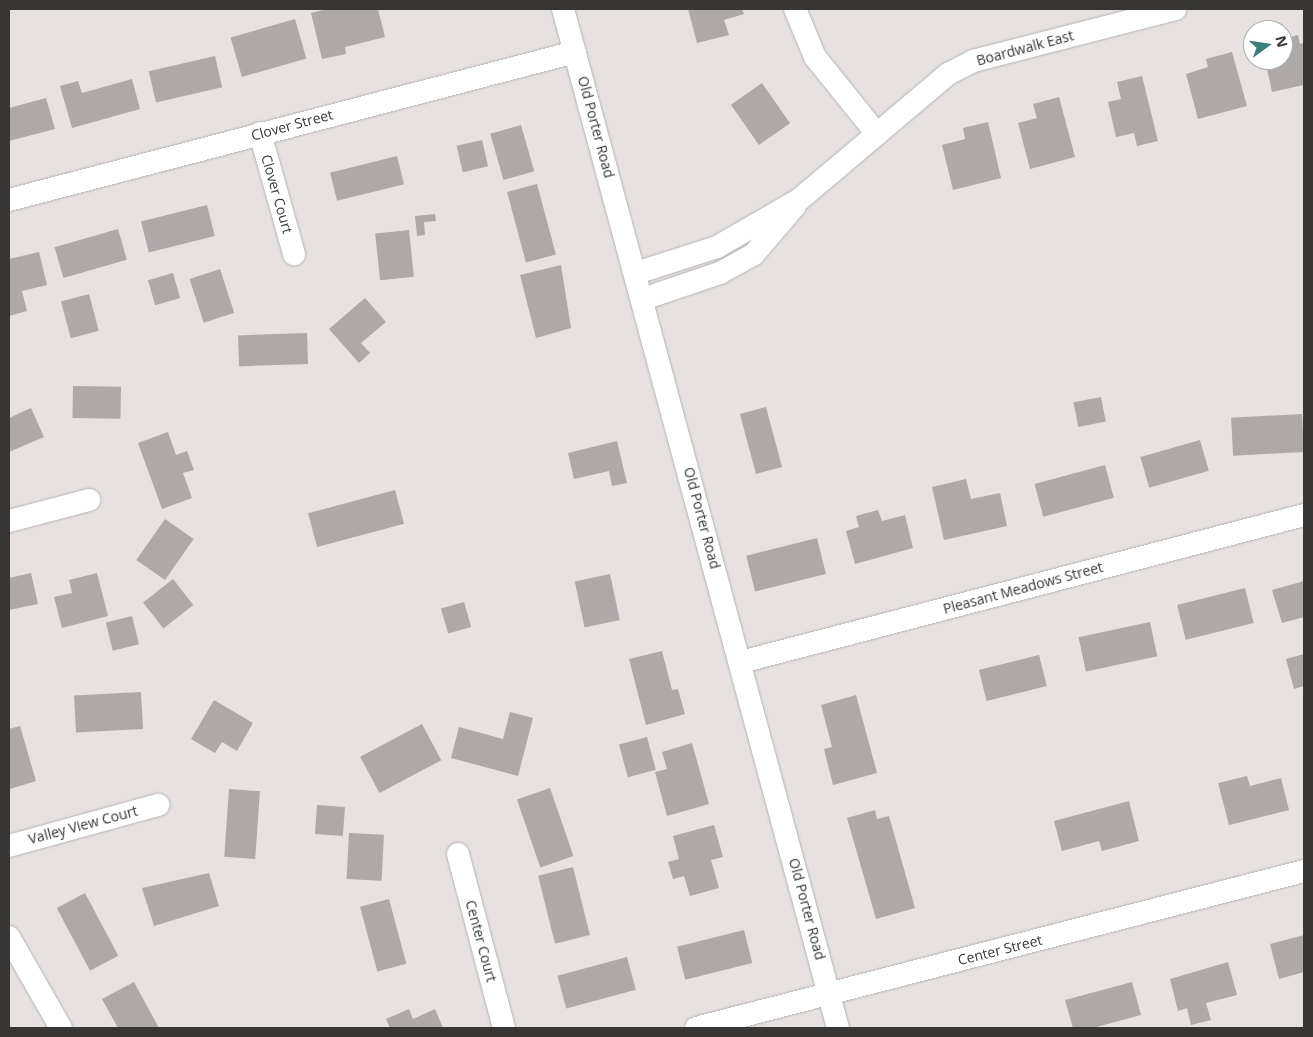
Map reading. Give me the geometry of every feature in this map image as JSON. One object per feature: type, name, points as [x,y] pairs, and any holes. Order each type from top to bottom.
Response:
[{"type":"street","name":"Old Porter Road","points":[[563,9],[742,662],[838,1028]]},
{"type":"street","points":[[795,9],[814,57],[877,134]]},
{"type":"street","name":"Boardwalk East","points":[[636,274],[718,248],[800,199],[948,74],[973,61],[1175,9]]},
{"type":"street","name":"Clover Street","points":[[9,200],[575,52]]},
{"type":"street","name":"Clover Court","points":[[260,133],[294,254]]},
{"type":"street","name":"Boardwalk East","points":[[643,299],[720,273],[754,254],[782,226],[800,199]]},
{"type":"street","points":[[9,521],[90,500]]},
{"type":"street","name":"Pleasant Meadows Street","points":[[742,662],[1304,515]]},
{"type":"street","name":"Valley View Court","points":[[9,846],[158,805]]},
{"type":"street","name":"Center Court","points":[[458,854],[504,1028]]},
{"type":"street","name":"Center Street","points":[[696,1028],[1304,871]]},
{"type":"street","points":[[9,937],[60,1028]]},
{"type":"building","points":[[327,9],[378,9],[385,37],[345,47],[346,54],[322,59],[311,13]]},
{"type":"building","points":[[688,9],[742,9],[744,14],[724,20],[729,35],[697,43]]},
{"type":"building","points":[[295,19],[306,58],[242,77],[231,37]]},
{"type":"building","points":[[1298,35],[1300,44],[1304,43],[1304,85],[1272,92],[1267,70],[1293,70],[1293,36]]},
{"type":"building","points":[[1232,52],[1247,106],[1198,119],[1186,74],[1208,67],[1206,59]]},
{"type":"building","points":[[215,56],[222,87],[156,102],[149,71]]},
{"type":"building","points":[[1142,76],[1158,141],[1137,146],[1134,133],[1116,137],[1108,102],[1121,99],[1117,82]]},
{"type":"building","points":[[132,79],[140,109],[72,128],[60,86],[78,81],[82,93]]},
{"type":"building","points":[[762,83],[790,123],[759,145],[731,105]]},
{"type":"building","points":[[1059,97],[1075,157],[1030,169],[1018,123],[1037,118],[1033,104]]},
{"type":"building","points":[[46,98],[55,129],[9,141],[9,108]]},
{"type":"building","points":[[988,122],[1001,178],[953,190],[942,145],[965,139],[963,128]]},
{"type":"building","points":[[521,125],[534,171],[503,180],[490,134]]},
{"type":"building","points":[[482,140],[488,166],[463,172],[457,146]]},
{"type":"building","points":[[397,156],[404,184],[337,201],[330,173]]},
{"type":"building","points":[[537,184],[556,255],[526,263],[507,192]]},
{"type":"building","points":[[207,205],[215,236],[149,253],[141,221]]},
{"type":"building","points":[[435,214],[436,221],[424,222],[425,235],[417,236],[415,216]]},
{"type":"building","points":[[118,229],[127,260],[63,278],[55,247]]},
{"type":"building","points":[[409,230],[414,277],[380,280],[375,234]]},
{"type":"building","points":[[39,252],[47,285],[22,291],[27,311],[9,316],[9,259]]},
{"type":"building","points":[[561,265],[571,328],[536,338],[520,275]]},
{"type":"building","points":[[220,269],[234,313],[204,323],[190,279]]},
{"type":"building","points":[[173,273],[180,298],[155,305],[148,280]]},
{"type":"building","points":[[89,294],[99,331],[71,338],[61,302]]},
{"type":"building","points":[[365,298],[386,322],[361,343],[370,353],[359,363],[329,329]]},
{"type":"building","points":[[307,333],[308,364],[239,366],[238,335]]},
{"type":"building","points":[[73,386],[121,387],[120,419],[72,418]]},
{"type":"building","points":[[1101,397],[1106,422],[1078,427],[1074,402]]},
{"type":"building","points":[[766,407],[782,467],[756,474],[740,414]]},
{"type":"building","points":[[31,408],[44,437],[9,452],[9,418]]},
{"type":"building","points":[[1302,414],[1304,452],[1233,456],[1231,418]]},
{"type":"building","points":[[168,432],[176,455],[187,451],[194,470],[183,473],[192,498],[162,509],[138,443]]},
{"type":"building","points":[[1200,440],[1209,471],[1149,488],[1140,457]]},
{"type":"building","points":[[617,441],[627,483],[612,486],[609,471],[574,479],[568,453]]},
{"type":"building","points":[[1105,465],[1114,498],[1043,517],[1034,484]]},
{"type":"building","points":[[966,479],[971,499],[1000,493],[1007,526],[944,540],[932,487]]},
{"type":"building","points":[[395,490],[404,524],[317,547],[308,513]]},
{"type":"building","points":[[878,510],[882,521],[905,515],[913,548],[855,564],[846,531],[859,527],[856,516]]},
{"type":"building","points":[[165,519],[194,539],[165,580],[136,560]]},
{"type":"building","points":[[817,538],[826,574],[755,592],[746,556]]},
{"type":"building","points":[[31,573],[38,604],[9,610],[9,578]]},
{"type":"building","points":[[97,573],[108,616],[62,628],[54,597],[72,593],[69,580]]},
{"type":"building","points":[[610,574],[620,620],[585,627],[575,581]]},
{"type":"building","points":[[173,579],[193,605],[163,628],[143,602]]},
{"type":"building","points":[[1304,581],[1304,617],[1282,623],[1272,590]]},
{"type":"building","points":[[1245,588],[1254,623],[1186,640],[1177,605]]},
{"type":"building","points":[[464,602],[471,627],[448,634],[441,609]]},
{"type":"building","points":[[132,616],[139,644],[113,651],[106,623]]},
{"type":"building","points":[[1150,622],[1157,656],[1086,671],[1079,637]]},
{"type":"building","points":[[662,651],[672,690],[678,689],[685,714],[646,725],[629,659]]},
{"type":"building","points":[[1304,654],[1304,686],[1294,689],[1286,659]]},
{"type":"building","points":[[1039,655],[1047,686],[987,701],[979,670]]},
{"type":"building","points":[[141,692],[143,729],[76,732],[74,696]]},
{"type":"building","points":[[856,695],[877,773],[833,785],[824,749],[832,747],[821,705]]},
{"type":"building","points":[[214,700],[253,723],[237,751],[222,742],[215,753],[191,739]]},
{"type":"building","points":[[510,712],[533,718],[518,776],[451,758],[459,727],[503,739]]},
{"type":"building","points":[[422,724],[441,760],[379,793],[360,757]]},
{"type":"building","points":[[20,726],[36,781],[10,789],[9,729]]},
{"type":"building","points":[[647,737],[656,770],[628,777],[619,745]]},
{"type":"building","points":[[692,743],[709,804],[667,816],[655,772],[667,769],[662,752]]},
{"type":"building","points":[[1247,776],[1250,786],[1281,778],[1289,810],[1229,825],[1218,783]]},
{"type":"building","points":[[550,788],[573,856],[540,867],[517,799]]},
{"type":"building","points":[[229,789],[260,791],[255,859],[224,857]]},
{"type":"building","points":[[1129,801],[1139,841],[1102,851],[1099,841],[1062,851],[1054,821]]},
{"type":"building","points":[[317,805],[345,807],[343,836],[315,834]]},
{"type":"building","points":[[875,810],[877,819],[889,816],[915,908],[876,919],[847,818]]},
{"type":"building","points":[[714,825],[723,857],[711,860],[719,888],[690,896],[684,876],[673,879],[668,862],[679,859],[673,836]]},
{"type":"building","points":[[349,833],[384,835],[382,881],[347,879]]},
{"type":"building","points":[[573,867],[590,935],[555,944],[538,876]]},
{"type":"building","points":[[209,873],[219,906],[154,926],[142,888]]},
{"type":"building","points":[[85,893],[118,956],[90,971],[57,908]]},
{"type":"building","points":[[389,899],[406,964],[377,971],[360,907]]},
{"type":"building","points":[[744,930],[752,963],[685,980],[677,947]]},
{"type":"building","points":[[1304,935],[1304,972],[1279,979],[1270,944]]},
{"type":"building","points":[[627,957],[636,990],[566,1008],[557,976]]},
{"type":"building","points":[[1228,962],[1237,995],[1206,1003],[1211,1020],[1191,1025],[1187,1008],[1178,1011],[1170,979]]},
{"type":"building","points":[[134,982],[159,1028],[118,1028],[102,999]]},
{"type":"building","points":[[1132,982],[1141,1015],[1093,1028],[1073,1028],[1065,1000]]},
{"type":"building","points":[[409,1009],[413,1019],[435,1009],[443,1028],[390,1028],[386,1019]]}]
